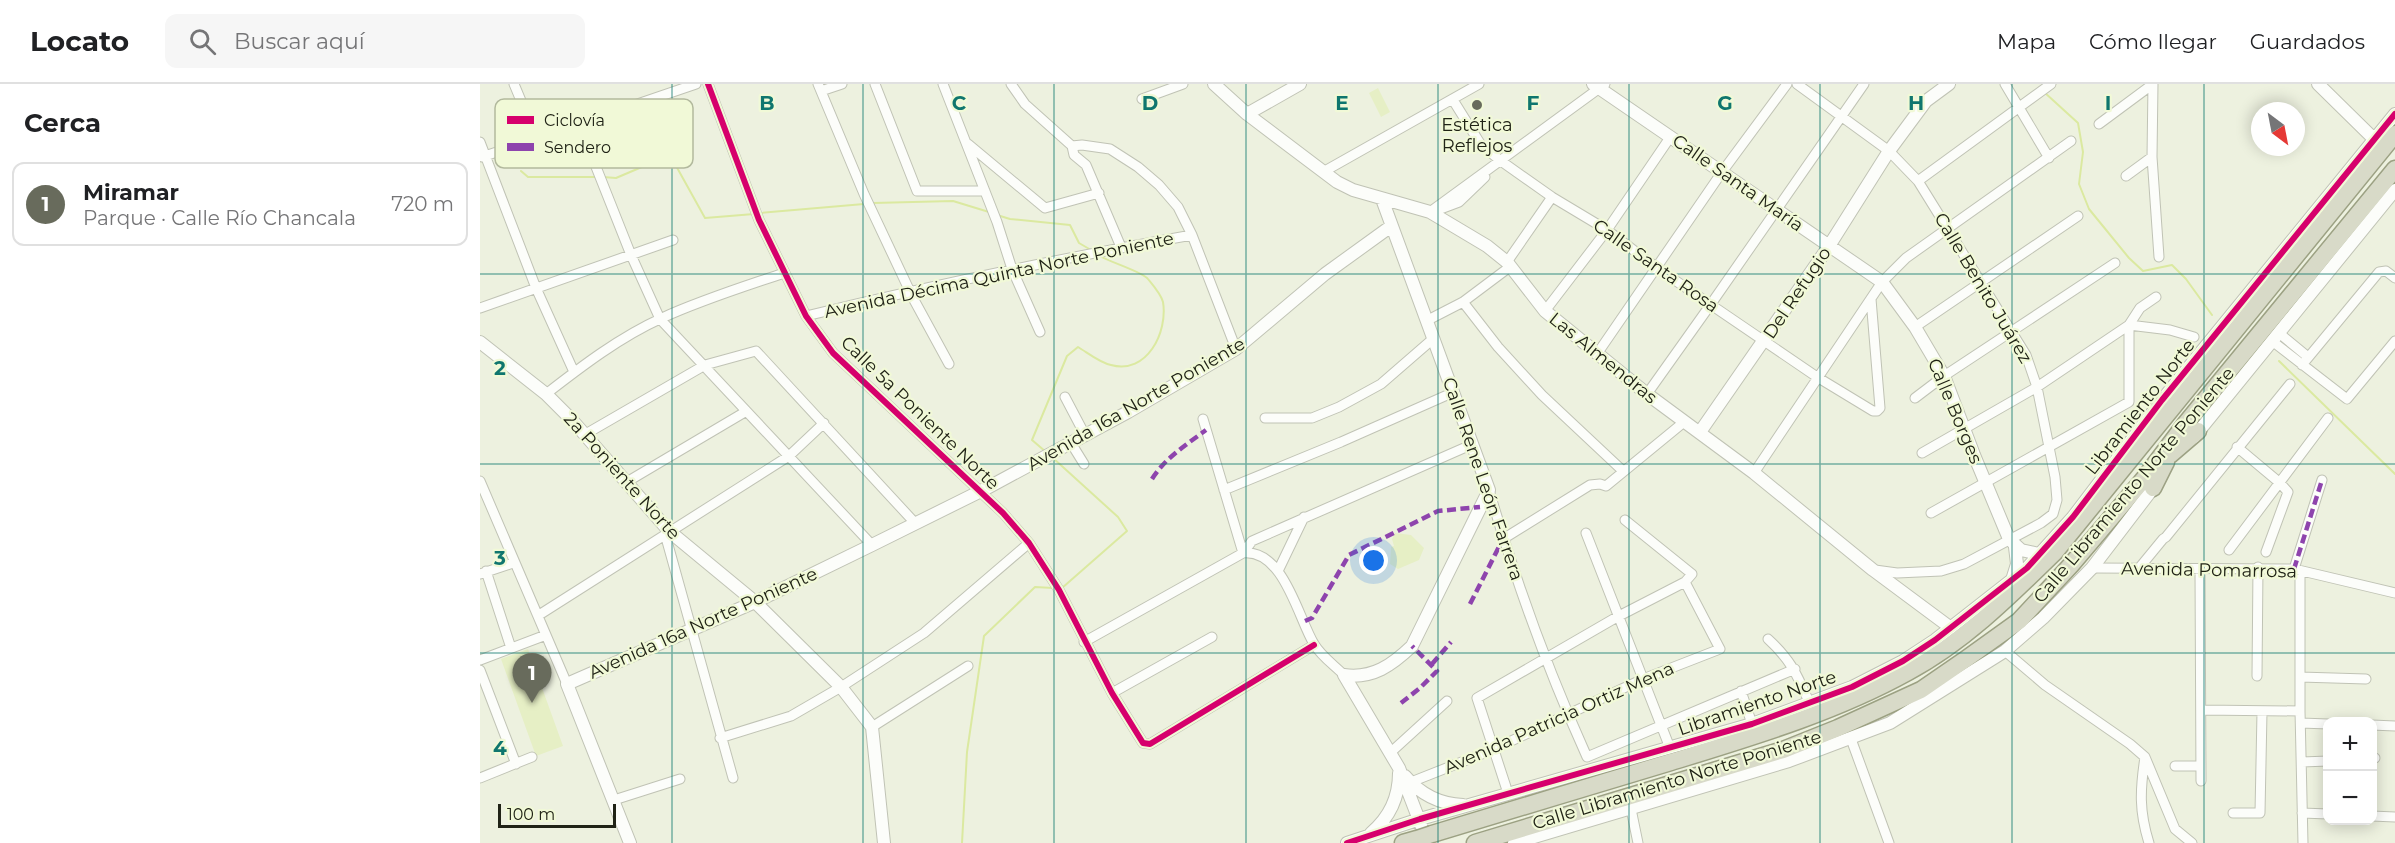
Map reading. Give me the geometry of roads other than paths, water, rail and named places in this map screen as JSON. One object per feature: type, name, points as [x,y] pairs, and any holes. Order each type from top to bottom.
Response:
[{"type":"highway","name":"Calle Libramiento Norte Poniente","points":[[1420,840],[1712,743],[1850,701],[1910,672],[1951,645],[2000,606],[2055,552],[2122,460],[2167,405],[2230,335],[2395,134]]},
{"type":"highway","name":"Calle Libramiento Norte Poniente","points":[[1474,843],[1724,767],[1786,755],[1921,690],[2010,627],[2148,484],[2395,169]]},
{"type":"highway","points":[[2230,335],[2243,311],[2282,253]]},
{"type":"highway","points":[[2122,460],[2167,405]]},
{"type":"highway","points":[[2148,484],[2192,427]]},
{"type":"highway","points":[[1739,776],[1758,765],[1786,755]]},
{"type":"highway","points":[[1724,767],[1758,765]]},
{"type":"street","points":[[514,84],[520,99]]},
{"type":"street","points":[[652,99],[696,84]]},
{"type":"street","name":"Calle 5a Poniente Norte","points":[[708,84],[759,220],[806,316],[833,353],[1003,513],[1029,543],[1059,590],[1112,693],[1146,744],[1150,744],[1314,645]]},
{"type":"street","points":[[842,84],[819,87],[864,194],[910,291],[949,364]]},
{"type":"street","points":[[875,84],[917,191],[986,195]]},
{"type":"street","points":[[943,84],[997,222],[1012,269],[1040,332]]},
{"type":"street","points":[[1011,84],[1025,104],[1072,146],[1074,155],[1086,165],[1121,247]]},
{"type":"street","points":[[1142,99],[1183,84]]},
{"type":"street","name":"Las Almendras","points":[[1214,84],[1247,114],[1323,172],[1353,190],[1430,212],[1466,232],[1509,264],[1545,311],[1597,354],[1754,473],[1873,570],[1951,628]]},
{"type":"street","points":[[1323,172],[1479,84]]},
{"type":"street","points":[[1597,354],[1722,172],[1787,84]]},
{"type":"street","name":"Calle Benito Juárez","points":[[1797,84],[1889,151],[1918,181],[2026,355],[2037,387],[2050,448],[2057,500],[2055,510],[2012,543]]},
{"type":"street","points":[[1647,394],[1864,84]]},
{"type":"street","name":"Del Refugio","points":[[1700,432],[1829,246],[1889,151],[1926,101],[1949,84]]},
{"type":"street","points":[[2005,84],[2049,158]]},
{"type":"street","points":[[1918,181],[2051,84]]},
{"type":"street","points":[[2099,124],[2153,84]]},
{"type":"street","points":[[2153,84],[2152,157],[2160,257]]},
{"type":"street","points":[[2318,84],[2374,139]]},
{"type":"street","points":[[1247,114],[1296,85]]},
{"type":"street","points":[[1430,212],[1448,207],[1467,196],[1501,161],[1599,85]]},
{"type":"street","name":"Calle Santa María","points":[[1599,85],[1882,282]]},
{"type":"street","name":"Calle Santa Rosa","points":[[1453,100],[1481,145],[1501,161],[1551,197],[1607,230],[1657,268],[1817,377],[1873,411],[1877,411],[1880,408],[1871,299]]},
{"type":"street","name":"Libramiento Norte","points":[[2167,405],[2282,253],[2395,114]]},
{"type":"street","points":[[1545,311],[1607,230],[1671,136]]},
{"type":"street","points":[[1754,473],[1882,282],[1906,258],[2071,141]]},
{"type":"street","points":[[480,142],[483,157],[536,288],[574,372]]},
{"type":"street","points":[[965,142],[1045,208],[1098,193]]},
{"type":"street","points":[[1072,146],[1110,149],[1138,167],[1159,185],[1178,207],[1192,235],[1236,349]]},
{"type":"street","points":[[2126,176],[2152,157]]},
{"type":"street","points":[[596,168],[660,319],[872,545]]},
{"type":"street","points":[[2192,427],[2276,337],[2395,190]]},
{"type":"street","points":[[1428,320],[1463,302],[1509,264],[1551,197]]},
{"type":"street","name":"Calle Rene León Farrera","points":[[1382,199],[1390,227],[1428,320],[1473,444],[1503,539],[1545,658],[1587,757],[1661,726]]},
{"type":"street","points":[[1915,327],[2078,216]]},
{"type":"street","name":"Avenida 16a Norte Poniente","points":[[567,684],[755,602],[980,492],[1071,443],[1236,349],[1325,274],[1390,227]]},
{"type":"street","name":"Avenida Décima Quinta Norte Poniente","points":[[806,316],[1012,269],[1192,235]]},
{"type":"street","points":[[480,308],[673,240]]},
{"type":"street","points":[[1915,398],[1944,376],[2115,263]]},
{"type":"street","points":[[2305,361],[2379,272],[2386,271],[2395,278]]},
{"type":"street","points":[[546,394],[618,343],[660,319],[784,273]]},
{"type":"street","name":"Calle Borges","points":[[1882,282],[1915,327],[1944,376],[1985,483],[2012,543],[2017,564],[2012,580]]},
{"type":"street","points":[[1922,453],[2037,387],[2129,325],[2140,308],[2156,297]]},
{"type":"street","points":[[1463,302],[1498,347],[1529,381],[1623,471]]},
{"type":"street","points":[[2129,325],[2170,330],[2194,337]]},
{"type":"street","points":[[1931,513],[2129,402],[2129,325]]},
{"type":"street","points":[[2276,337],[2348,399],[2395,341]]},
{"type":"street","points":[[1264,418],[1312,418],[1339,407],[1382,384],[1434,338]]},
{"type":"street","name":"2a Poniente Norte","points":[[480,342],[546,394],[667,532],[755,602],[841,687],[872,727]]},
{"type":"street","points":[[584,435],[705,365],[756,351],[915,523]]},
{"type":"street","points":[[2144,567],[2163,539],[2290,384]]},
{"type":"street","points":[[1224,490],[1454,392]]},
{"type":"street","points":[[1065,397],[1085,435]]},
{"type":"street","points":[[625,483],[745,412]]},
{"type":"street","points":[[1203,418],[1243,553]]},
{"type":"street","points":[[2229,550],[2328,418]]},
{"type":"street","points":[[1503,539],[1590,485],[1606,486],[1684,422]]},
{"type":"street","points":[[539,615],[789,456],[824,423]]},
{"type":"street","points":[[1071,443],[1084,464]]},
{"type":"street","points":[[1084,642],[1243,553],[1252,541],[1473,444]]},
{"type":"street","points":[[2237,447],[2288,492],[2266,552]]},
{"type":"street","name":"Libramiento Norte","points":[[1751,731],[1852,687],[1903,661],[1951,628],[2012,580],[2039,554],[2122,460]]},
{"type":"street","points":[[2303,843],[2297,570],[2322,480]]},
{"type":"street","points":[[480,481],[513,563],[539,615],[630,843]]},
{"type":"street","points":[[1514,843],[1739,776],[1786,755],[1851,739],[1890,723],[2005,651],[2043,618],[2092,568],[2148,484]]},
{"type":"street","points":[[1344,675],[1356,677],[1376,672],[1394,663],[1412,646],[1489,490]]},
{"type":"street","points":[[1278,571],[1304,517]]},
{"type":"street","points":[[1506,788],[1477,698],[1688,578],[1625,520]]},
{"type":"street","points":[[667,532],[690,630],[733,778]]},
{"type":"street","points":[[1586,533],[1670,748]]},
{"type":"street","points":[[720,738],[791,716],[841,687],[924,633],[1029,543]]},
{"type":"street","points":[[1873,570],[1897,573],[1952,569],[2012,543],[2027,552],[2039,554]]},
{"type":"street","points":[[1243,553],[1253,553],[1264,558],[1278,571],[1298,606],[1314,645],[1344,675],[1399,768],[1420,819],[1420,840]]},
{"type":"street","points":[[511,648],[483,572],[513,563]]},
{"type":"street","points":[[2257,676],[2258,567]]},
{"type":"street","name":"Avenida Pomarrosa","points":[[2092,568],[2258,567],[2297,570],[2395,593]]},
{"type":"street","points":[[2200,568],[2201,781]]},
{"type":"street","name":"Avenida Patricia Ortiz Mena","points":[[1405,785],[1492,750],[1644,679],[1720,649],[1688,578]]},
{"type":"street","points":[[480,660],[546,634]]},
{"type":"street","points":[[1112,693],[1212,637]]},
{"type":"street","points":[[1768,639],[1786,656],[1795,669],[1810,704]]},
{"type":"street","points":[[2005,651],[2045,684],[2145,757],[2175,828],[2192,843]]},
{"type":"street","points":[[884,843],[872,727],[968,666]]},
{"type":"street","points":[[1661,726],[1795,669]]},
{"type":"street","points":[[480,670],[516,764]]},
{"type":"street","points":[[2300,677],[2366,679]]},
{"type":"street","points":[[1741,691],[1751,731]]},
{"type":"street","points":[[1390,753],[1447,700]]},
{"type":"street","points":[[2202,710],[2300,711]]},
{"type":"street","points":[[2233,813],[2260,813],[2262,712]]},
{"type":"street","points":[[2301,723],[2323,724]]},
{"type":"street","points":[[2377,725],[2395,726]]},
{"type":"street","points":[[1851,739],[1889,843]]},
{"type":"street","name":"Libramiento Norte","points":[[1347,843],[1420,819],[1670,748],[1712,743]]},
{"type":"street","points":[[480,778],[532,757]]},
{"type":"street","points":[[2145,757],[2139,798],[2142,820],[2149,843]]},
{"type":"street","points":[[2301,762],[2323,761]]},
{"type":"street","points":[[2175,766],[2200,766]]},
{"type":"street","points":[[614,800],[680,779]]},
{"type":"street","points":[[1405,785],[1437,800],[1468,806]]},
{"type":"street","points":[[1365,838],[1381,825],[1405,785]]},
{"type":"street","points":[[1630,808],[1638,843]]},
{"type":"street","points":[[2302,813],[2323,814]]},
{"type":"street","points":[[2377,816],[2395,817]]},
{"type":"waterway","points":[[2044,92],[2078,123],[2083,152],[2079,184],[2089,209],[2129,258],[2143,271],[2172,265],[2186,279],[2212,315]]},
{"type":"waterway","points":[[603,177],[616,178],[639,168]]},
{"type":"waterway","points":[[677,168],[705,218],[754,214]]},
{"type":"waterway","points":[[521,171],[528,177],[597,177]]},
{"type":"waterway","points":[[873,203],[953,201],[989,212]]},
{"type":"waterway","points":[[760,213],[864,204]]},
{"type":"waterway","points":[[997,215],[1010,219],[1070,225],[1079,243],[1091,250]]},
{"type":"waterway","points":[[1046,452],[1032,440],[1067,356],[1078,347],[1107,364],[1124,366],[1135,364],[1152,348],[1162,326],[1163,302],[1148,279],[1140,273],[1098,255]]},
{"type":"waterway","points":[[2279,361],[2395,474]]},
{"type":"waterway","points":[[1053,458],[1118,517],[1127,531],[1062,588]]},
{"type":"waterway","points":[[962,843],[967,752],[984,636],[1035,587],[1053,588]]},
{"type":"place","name":"Estética Reflejos","points":[[1477,105]]},
{"type":"place","name":"Miramar","points":[[532,703]]}]
